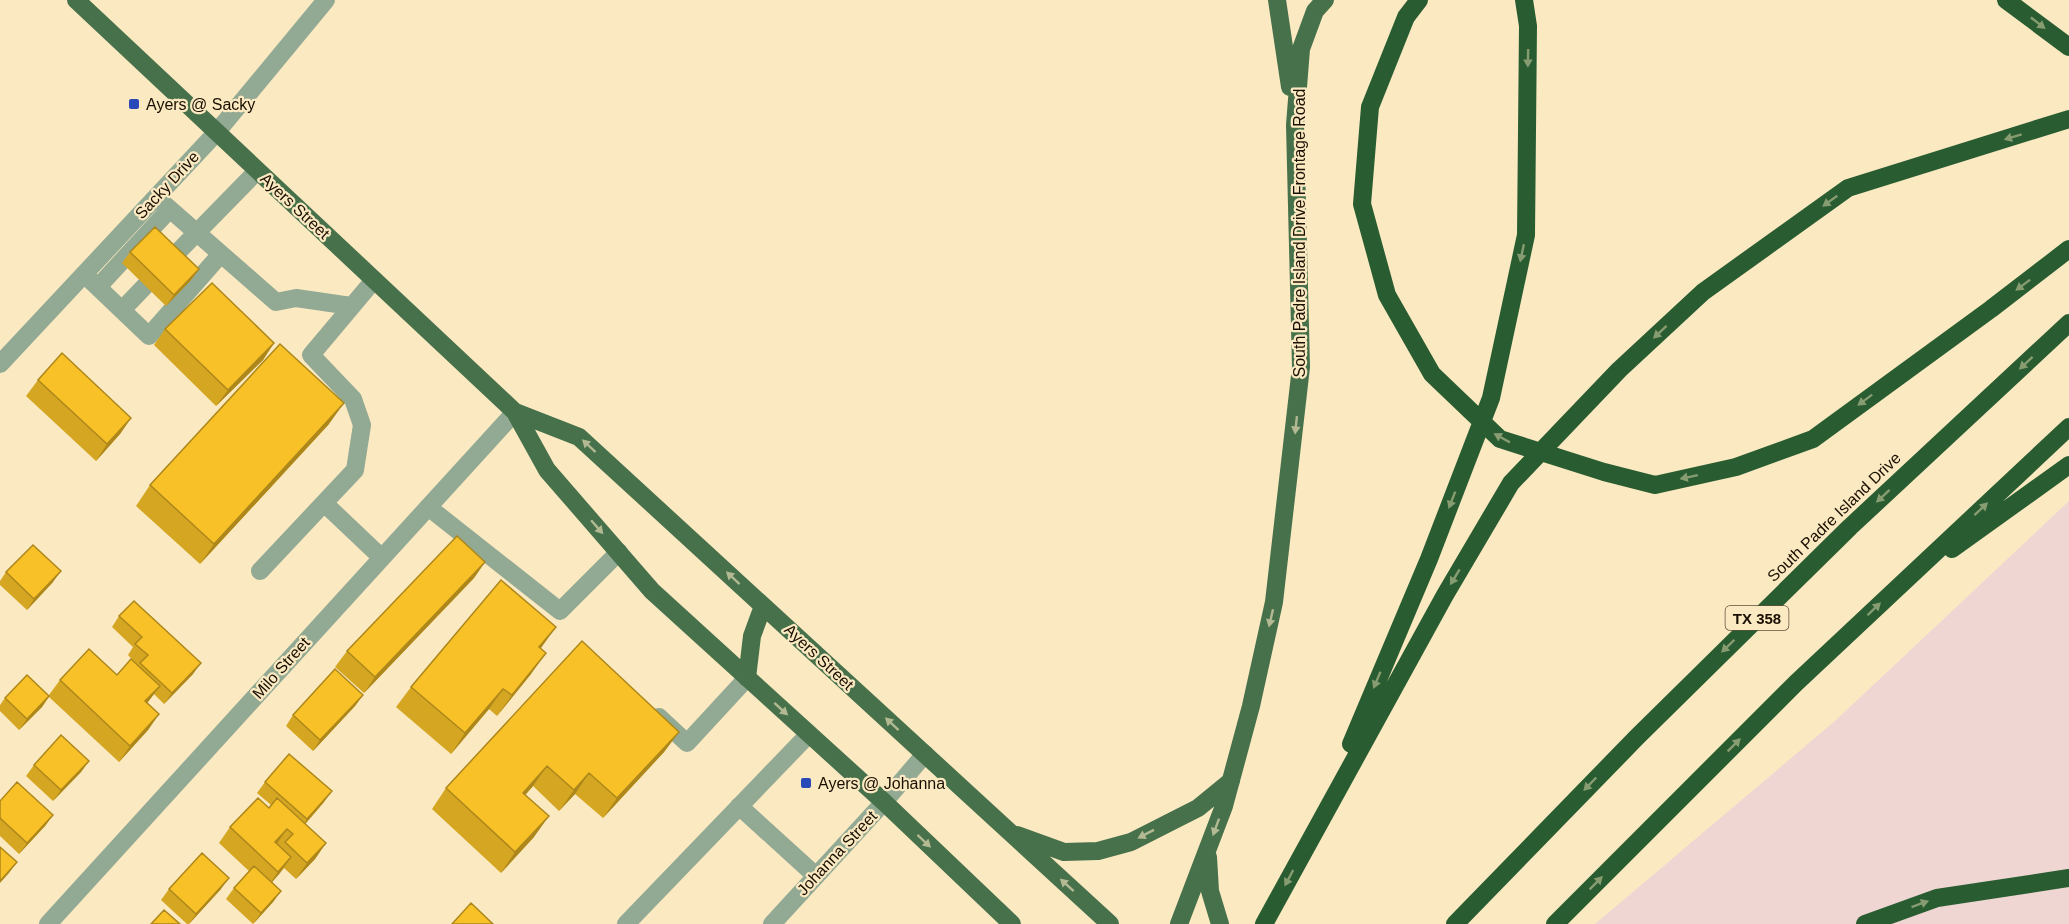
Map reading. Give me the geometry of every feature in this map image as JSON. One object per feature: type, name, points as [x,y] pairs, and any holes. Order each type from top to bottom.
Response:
[{"type":"highway","points":[[1419,0],[1406,16],[1370,106],[1362,204],[1387,295],[1432,374],[1500,439],[1604,472],[1655,484],[1736,467],[1813,439],[2069,249]]},
{"type":"highway","points":[[1314,831],[1429,559],[1491,398],[1526,234],[1528,26],[1524,0]]},
{"type":"highway","points":[[2006,0],[2069,47]]},
{"type":"highway","points":[[1264,924],[1444,595],[1511,483],[1619,370],[1703,292],[1848,188],[2069,119]]},
{"type":"highway","name":"South Padre Island Drive","points":[[1455,924],[1636,737],[1850,527],[2069,323]]},
{"type":"highway","points":[[1555,924],[1788,692],[2069,427]]},
{"type":"highway","points":[[1892,592],[2069,465]]},
{"type":"highway","points":[[1864,924],[1937,898],[2069,878]]},
{"type":"main road","name":"Ayers Street","points":[[76,0],[515,412],[547,470],[652,591],[884,802],[1012,924]]},
{"type":"main road","points":[[1277,0],[1295,125]]},
{"type":"main road","name":"South Padre Island Drive Frontage Road","points":[[1179,924],[1224,806],[1251,706],[1274,602],[1301,366],[1295,125],[1300,49],[1315,11],[1325,0]]},
{"type":"main road","name":"Ayers Street","points":[[515,412],[579,437],[1110,924]]},
{"type":"main road","points":[[747,678],[752,636],[763,606]]},
{"type":"main road","points":[[1010,833],[1064,852],[1098,851],[1131,842],[1197,808],[1231,781]]},
{"type":"main road","points":[[1208,849],[1210,891],[1220,924]]},
{"type":"street","name":"Sacky Drive","points":[[0,364],[84,274],[163,204],[216,132],[326,0]]},
{"type":"street","points":[[170,260],[257,171]]},
{"type":"street","points":[[98,287],[163,204],[276,302],[296,298],[351,306]]},
{"type":"street","points":[[84,274],[148,336],[220,255]]},
{"type":"street","points":[[260,571],[355,470],[362,424],[353,399],[311,355],[374,280]]},
{"type":"street","points":[[122,310],[145,286]]},
{"type":"street","name":"Milo Street","points":[[48,924],[515,412]]},
{"type":"street","points":[[324,503],[382,558]]},
{"type":"street","points":[[428,507],[560,611],[619,552]]},
{"type":"street","points":[[646,705],[687,743],[747,678]]},
{"type":"street","points":[[626,924],[809,734]]},
{"type":"street","name":"Johanna Street","points":[[772,924],[925,754]]},
{"type":"street","points":[[739,806],[816,876]]},
{"type":"shaded area","points":[[2069,501],[2069,924],[1595,924],[1835,721]]},
{"type":"building","points":[[155,227],[199,269],[174,295],[130,252]]},
{"type":"building","points":[[212,283],[274,343],[228,390],[165,329]]},
{"type":"building","points":[[280,344],[344,403],[214,544],[150,485]]},
{"type":"building","points":[[62,353],[131,418],[107,444],[38,380]]},
{"type":"building","points":[[457,536],[485,562],[375,677],[347,651]]},
{"type":"building","points":[[33,545],[61,571],[34,599],[6,572]]},
{"type":"building","points":[[501,580],[556,627],[539,647],[546,653],[512,695],[503,689],[465,733],[411,687]]},
{"type":"building","points":[[134,601],[201,663],[172,693],[140,663],[148,655],[135,644],[142,637],[119,616]]},
{"type":"building","points":[[582,641],[679,732],[617,798],[589,773],[574,790],[547,766],[523,793],[549,816],[515,852],[446,788]]},
{"type":"building","points":[[89,649],[117,675],[131,659],[160,686],[145,701],[159,714],[130,746],[60,680]]},
{"type":"building","points":[[335,669],[363,695],[320,740],[293,715]]},
{"type":"building","points":[[27,675],[49,696],[27,719],[5,698]]},
{"type":"building","points":[[61,735],[89,761],[61,790],[34,765]]},
{"type":"building","points":[[289,754],[332,791],[307,819],[265,782]]},
{"type":"building","points":[[17,782],[53,815],[27,843],[0,818],[0,801]]},
{"type":"building","points":[[258,798],[269,808],[277,798],[326,843],[307,863],[285,842],[293,834],[287,829],[275,842],[291,857],[278,872],[230,827]]},
{"type":"building","points":[[0,847],[17,862],[0,881]]},
{"type":"building","points":[[202,853],[229,878],[196,914],[169,889]]},
{"type":"building","points":[[254,866],[281,891],[261,913],[234,888]]},
{"type":"building","points":[[471,903],[493,924],[452,924]]},
{"type":"building","points":[[164,910],[180,924],[151,924]]},
{"type":"place","name":"Ayers @ Sacky","points":[[134,104]]},
{"type":"place","name":"Ayers @ Johanna","points":[[806,783]]}]
